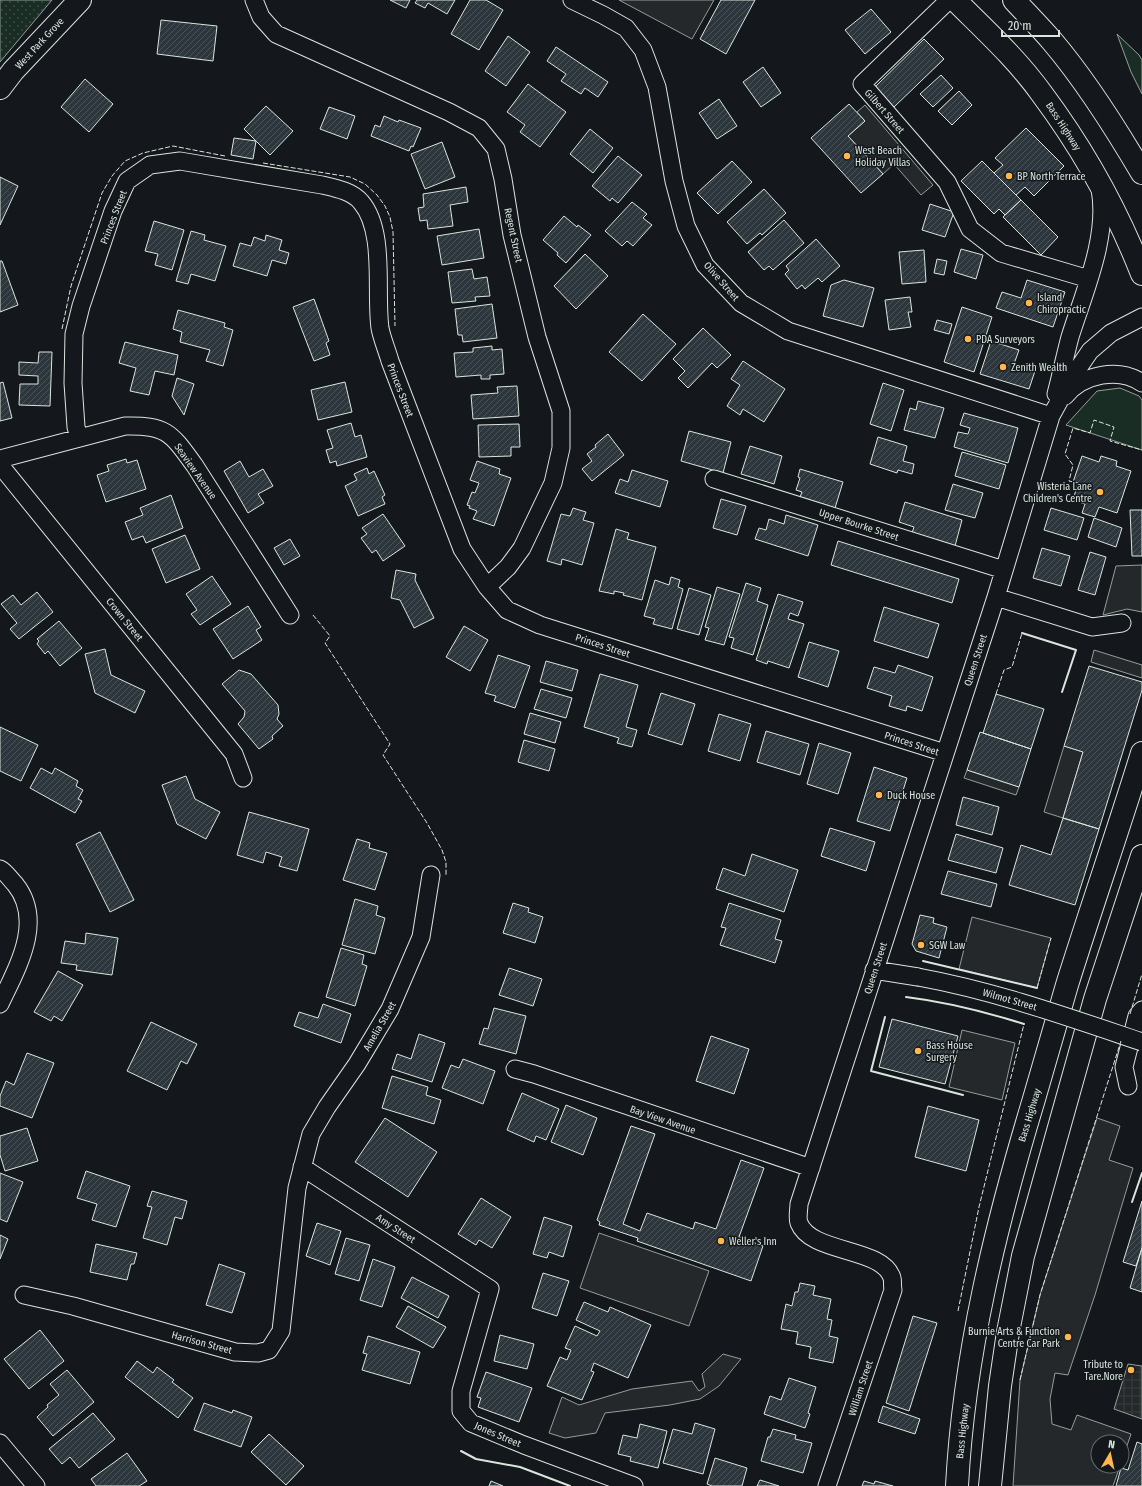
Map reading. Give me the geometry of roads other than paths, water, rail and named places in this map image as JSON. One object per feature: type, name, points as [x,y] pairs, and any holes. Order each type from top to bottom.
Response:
[{"type":"main road","name":"West Park Grove","points":[[0,88],[13,71],[80,0]]},
{"type":"main road","name":"Bass Highway","points":[[955,0],[1003,48],[1042,93],[1062,122],[1099,182],[1129,242],[1142,274]]},
{"type":"main road","points":[[1014,0],[1052,41],[1142,163]]},
{"type":"main road","points":[[1120,135],[1142,173]]},
{"type":"main road","name":"Bass Highway","points":[[957,1486],[966,1386],[982,1291],[1017,1155],[1068,984],[1142,753]]},
{"type":"main road","points":[[990,1486],[1000,1386],[1008,1332],[1023,1256],[1095,999],[1142,856]]},
{"type":"street","name":"Regent Street","points":[[254,0],[261,17],[276,34],[449,112],[479,128],[496,149],[503,179],[512,235],[537,337],[560,411],[561,448],[553,483],[522,548],[508,567],[486,587]]},
{"type":"street","name":"Olive Street","points":[[572,0],[626,28],[643,50],[657,87],[674,181],[686,226],[705,265],[741,303],[788,330],[1051,416]]},
{"type":"street","name":"Gilbert Street","points":[[949,0],[862,84],[947,182],[970,229],[1001,253],[1089,279]]},
{"type":"street","name":"Princes Street","points":[[79,437],[76,427],[73,383],[74,334],[113,210],[127,181],[150,165],[180,162],[322,185],[344,191],[361,201],[371,218],[377,244],[380,329],[390,361],[462,549],[486,587],[507,610],[540,625],[945,753]]},
{"type":"street","points":[[1051,416],[1070,339],[1089,279],[1096,250],[1102,215],[1102,200],[1099,182]]},
{"type":"street","name":"Queen Street","points":[[892,1290],[892,1277],[883,1265],[807,1235],[799,1222],[799,1204],[996,597],[1051,416],[1073,376],[1090,351],[1111,333],[1142,317]]},
{"type":"street","points":[[1070,339],[1090,351]]},
{"type":"street","points":[[1051,416],[1067,393],[1081,382],[1095,377],[1118,374],[1128,376],[1142,383]]},
{"type":"street","name":"Seaview Avenue","points":[[0,459],[125,426],[146,426],[165,431],[179,444],[194,466],[290,615]]},
{"type":"street","name":"Crown Street","points":[[0,465],[234,754],[243,778]]},
{"type":"street","name":"Upper Bourke Street","points":[[714,479],[1004,570]]},
{"type":"street","points":[[996,597],[1092,627],[1122,623]]},
{"type":"street","points":[[0,869],[4,871],[20,890],[28,912],[28,932],[23,954],[0,1004]]},
{"type":"street","name":"Amelia Street","points":[[302,1167],[311,1134],[390,1009],[421,937],[431,875]]},
{"type":"street","name":"Wilmot Street","points":[[874,970],[959,984],[1035,1006],[1142,1042]]},
{"type":"street","points":[[1128,1086],[1124,1067],[1137,1016],[1142,1010]]},
{"type":"street","name":"Bay View Avenue","points":[[515,1069],[534,1074],[811,1168]]},
{"type":"street","name":"Amy Street","points":[[302,1167],[490,1289]]},
{"type":"street","name":"Harrison Street","points":[[24,1295],[73,1306],[235,1352],[258,1353],[269,1350],[281,1331],[297,1188],[302,1167]]},
{"type":"street","name":"Jones Street","points":[[490,1289],[461,1391],[461,1410],[471,1423],[634,1486]]},
{"type":"street","name":"William Street","points":[[827,1486],[892,1290]]},
{"type":"street","points":[[0,1443],[36,1486]]},
{"type":"place","name":"West Beach Holiday Villas","points":[[847,156]]},
{"type":"place","name":"BP North Terrace","points":[[1009,176]]},
{"type":"place","name":"Island Chiropractic","points":[[1029,303]]},
{"type":"place","name":"PDA Surveyors","points":[[968,339]]},
{"type":"place","name":"Zenith Wealth","points":[[1003,367]]},
{"type":"place","name":"Wisteria Lane Children's Centre","points":[[1100,492]]},
{"type":"place","name":"Duck House","points":[[879,795]]},
{"type":"place","name":"SGW Law","points":[[921,945]]},
{"type":"place","name":"Bass House Surgery","points":[[918,1051]]},
{"type":"place","name":"Weller's Inn","points":[[721,1241]]},
{"type":"place","name":"Burnie Arts & Function Centre Car Park","points":[[1068,1337]]},
{"type":"place","name":"Tribute to Tare.Nore","points":[[1131,1370]]}]
